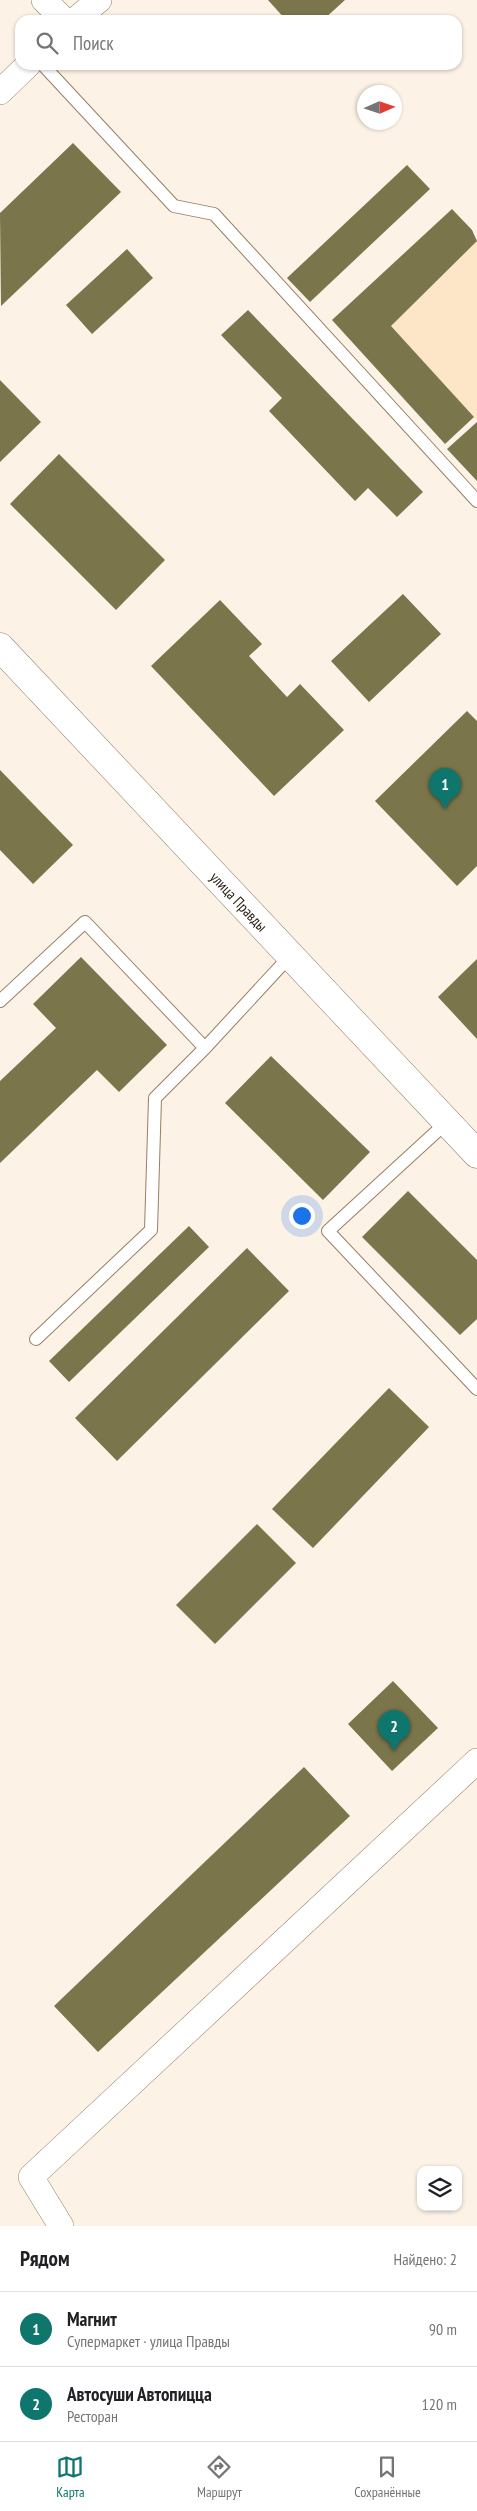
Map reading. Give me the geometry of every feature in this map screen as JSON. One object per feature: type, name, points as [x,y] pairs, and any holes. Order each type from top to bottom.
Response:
[{"type":"street","points":[[44,0],[59,15]]},
{"type":"street","points":[[81,15],[99,0]]},
{"type":"street","points":[[0,92],[23,70]]},
{"type":"street","name":"улица Правды","points":[[0,647],[477,1154]]},
{"type":"street","points":[[62,2226],[31,2177],[477,1761]]},
{"type":"lane","points":[[48,70],[174,206],[214,214],[477,501]]},
{"type":"lane","points":[[0,1000],[85,922],[205,1048]]},
{"type":"lane","points":[[36,1340],[151,1230],[155,1098],[205,1048],[290,956]]},
{"type":"lane","points":[[447,1122],[328,1231],[477,1389]]},
{"type":"shaded area","points":[[477,241],[477,420],[391,326]]},
{"type":"building","points":[[268,0],[345,0],[328,15],[282,15]]},
{"type":"building","points":[[73,143],[121,192],[1,306],[0,213]]},
{"type":"building","points":[[407,165],[430,189],[310,302],[287,278]]},
{"type":"building","points":[[452,209],[472,230],[477,241],[391,326],[474,417],[445,444],[332,320]]},
{"type":"building","points":[[127,249],[153,278],[92,334],[66,305]]},
{"type":"building","points":[[248,310],[423,492],[397,517],[368,488],[355,501],[269,411],[282,398],[221,335]]},
{"type":"building","points":[[0,380],[41,422],[0,462]]},
{"type":"building","points":[[477,422],[477,481],[447,449]]},
{"type":"building","points":[[59,454],[165,560],[116,610],[10,504]]},
{"type":"building","points":[[403,594],[441,634],[369,702],[331,661]]},
{"type":"building","points":[[220,600],[262,644],[249,656],[287,697],[300,684],[344,730],[274,796],[151,666]]},
{"type":"building","points":[[467,711],[477,721],[477,866],[457,886],[375,801]]},
{"type":"building","points":[[0,770],[73,845],[33,884],[0,850]]},
{"type":"building","points":[[81,957],[167,1045],[119,1092],[97,1070],[0,1163],[0,1081],[56,1028],[33,1004]]},
{"type":"building","points":[[477,959],[477,1039],[438,997]]},
{"type":"building","points":[[271,1056],[370,1152],[323,1200],[225,1103]]},
{"type":"building","points":[[408,1191],[477,1260],[477,1319],[460,1335],[362,1237]]},
{"type":"building","points":[[189,1226],[209,1247],[69,1382],[49,1361]]},
{"type":"building","points":[[247,1248],[289,1291],[117,1461],[75,1418]]},
{"type":"building","points":[[389,1388],[429,1427],[313,1548],[272,1509]]},
{"type":"building","points":[[257,1524],[296,1563],[215,1644],[176,1605]]},
{"type":"building","points":[[393,1681],[438,1728],[392,1771],[348,1724]]},
{"type":"building","points":[[304,1767],[350,1816],[98,2052],[54,2006]]},
{"type":"place","name":"Магнит","points":[[445,809]]},
{"type":"place","name":"Автосуши Автопицца","points":[[394,1751]]}]
